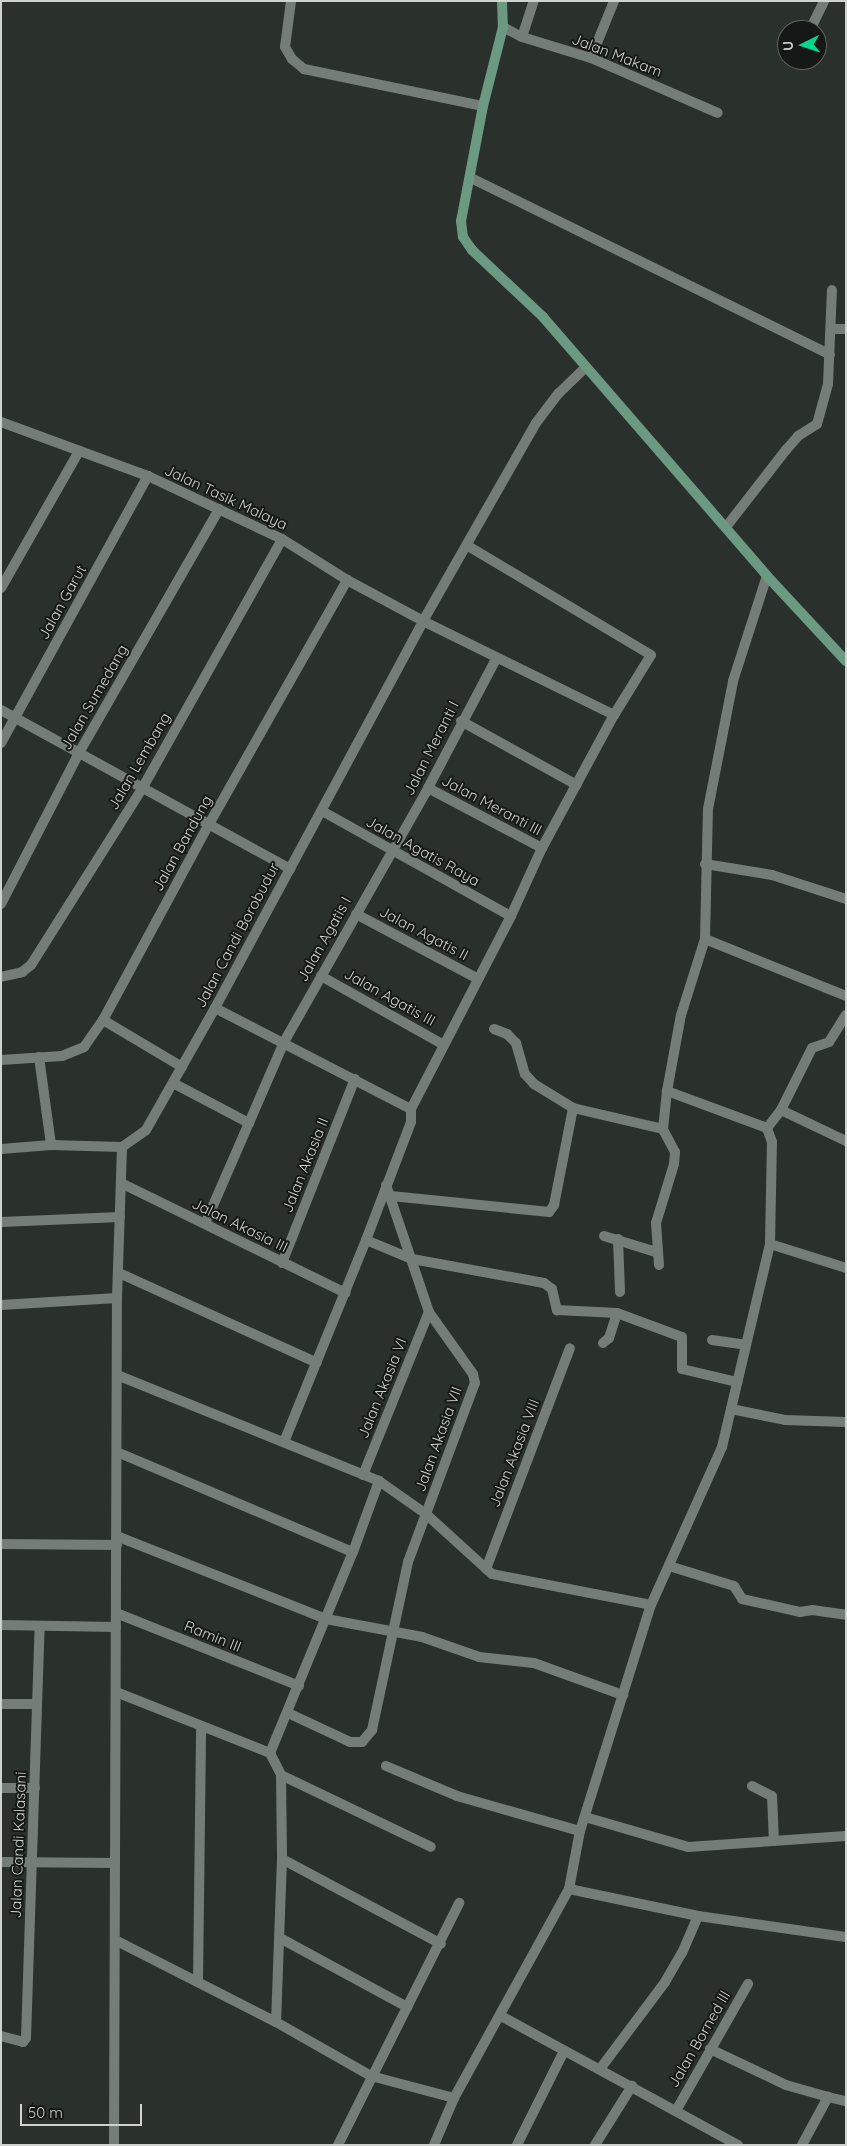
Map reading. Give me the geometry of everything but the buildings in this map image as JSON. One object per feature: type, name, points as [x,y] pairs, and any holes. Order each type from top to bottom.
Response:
[{"type":"street","points":[[291,1],[285,47],[292,59],[304,69],[483,106]]},
{"type":"street","points":[[502,1],[503,27],[483,106],[471,178],[461,221],[463,237],[472,250],[542,317],[767,576],[846,661]]},
{"type":"street","points":[[522,37],[534,1]]},
{"type":"street","points":[[591,58],[614,1]]},
{"type":"street","points":[[815,20],[824,1]]},
{"type":"street","name":"Jalan Makam","points":[[503,27],[522,37],[591,58],[718,112]]},
{"type":"street","points":[[471,178],[830,355]]},
{"type":"street","points":[[726,527],[798,436],[817,424],[828,384],[832,290]]},
{"type":"street","points":[[831,330],[846,329]]},
{"type":"street","name":"Jalan Candi Borobudur","points":[[122,1147],[146,1130],[173,1084],[216,1008],[423,621],[468,546],[536,423],[559,394],[586,368]]},
{"type":"street","name":"Jalan Tasik Malaya","points":[[3,426],[148,476],[219,509],[282,539],[347,580],[423,621],[496,659],[614,715]]},
{"type":"street","points":[[1,588],[79,451]]},
{"type":"street","name":"Jalan Garut","points":[[1,743],[148,476]]},
{"type":"street","name":"Jalan Sumedang","points":[[1,904],[80,751],[219,509]]},
{"type":"street","name":"Jalan Lembang","points":[[1,977],[22,972],[31,965],[143,786],[282,539]]},
{"type":"street","points":[[284,1442],[346,1293],[411,1122],[411,1109],[511,916],[542,848],[614,715],[651,654],[468,546]]},
{"type":"street","points":[[659,1265],[656,1252],[656,1223],[674,1164],[675,1152],[663,1129],[667,1091],[681,1015],[705,939],[705,864],[708,809],[733,681],[767,576]]},
{"type":"street","name":"Jalan Bandung","points":[[1,1060],[62,1056],[84,1047],[104,1020],[208,826],[347,580]]},
{"type":"street","name":"Jalan Meranti I","points":[[391,851],[428,788],[461,721],[496,659]]},
{"type":"street","points":[[1,710],[80,751],[143,786],[208,826],[290,869]]},
{"type":"street","points":[[461,721],[577,785]]},
{"type":"street","name":"Jalan Meranti III","points":[[428,788],[542,848]]},
{"type":"street","name":"Jalan Agatis Raya","points":[[322,811],[511,916]]},
{"type":"street","name":"Jalan Agatis I","points":[[205,1224],[284,1042],[391,851]]},
{"type":"street","points":[[705,864],[772,875],[846,899]]},
{"type":"street","name":"Jalan Agatis II","points":[[356,914],[478,980]]},
{"type":"street","points":[[705,939],[846,996]]},
{"type":"street","name":"Jalan Agatis III","points":[[321,976],[444,1045]]},
{"type":"street","points":[[216,1008],[411,1109]]},
{"type":"street","points":[[767,1128],[781,1110],[812,1048],[829,1042],[846,1015]]},
{"type":"street","points":[[104,1020],[182,1067]]},
{"type":"street","points":[[494,1029],[508,1034],[516,1044],[525,1074],[534,1084],[573,1108],[663,1129]]},
{"type":"street","points":[[39,1057],[51,1144]]},
{"type":"street","name":"Jalan Akasia II","points":[[282,1263],[355,1079]]},
{"type":"street","points":[[173,1084],[249,1123]]},
{"type":"street","points":[[667,1091],[767,1128]]},
{"type":"street","points":[[391,1196],[549,1212],[554,1205],[573,1108]]},
{"type":"street","points":[[781,1110],[846,1141]]},
{"type":"street","points":[[434,2145],[454,2098],[501,2016],[569,1889],[580,1832],[651,1605],[722,1448],[770,1244],[772,1142],[767,1128]]},
{"type":"street","points":[[1,1149],[51,1144],[122,1147],[117,1375],[118,1541],[116,1613],[114,2145]]},
{"type":"street","name":"Jalan Akasia III","points":[[121,1184],[346,1293]]},
{"type":"street","points":[[386,1185],[429,1312]]},
{"type":"street","points":[[1,1222],[120,1217]]},
{"type":"street","points":[[604,1236],[656,1252]]},
{"type":"street","points":[[366,1240],[412,1259],[544,1282],[552,1289],[557,1310],[617,1313],[682,1336],[682,1369],[738,1382]]},
{"type":"street","points":[[618,1240],[620,1292]]},
{"type":"street","points":[[770,1244],[846,1268]]},
{"type":"street","points":[[119,1273],[317,1363]]},
{"type":"street","points":[[1,1305],[118,1298]]},
{"type":"street","name":"Jalan Akasia VII","points":[[288,1713],[350,1742],[362,1742],[372,1730],[396,1631],[406,1572],[426,1514],[472,1395],[473,1374],[429,1312]]},
{"type":"street","name":"Jalan Akasia VI","points":[[363,1475],[429,1312]]},
{"type":"street","points":[[603,1343],[609,1338],[617,1313]]},
{"type":"street","points":[[712,1340],[746,1345]]},
{"type":"street","name":"Jalan Akasia VIII","points":[[486,1569],[570,1348]]},
{"type":"street","points":[[117,1375],[378,1481],[426,1514],[486,1569],[502,1577],[651,1605]]},
{"type":"street","points":[[731,1409],[784,1420],[846,1422]]},
{"type":"street","points":[[117,1452],[353,1552]]},
{"type":"street","points":[[270,1754],[300,1686],[353,1552],[378,1481]]},
{"type":"street","points":[[1,1544],[118,1541],[326,1619],[396,1631],[478,1657],[534,1663],[623,1695]]},
{"type":"street","points":[[669,1566],[734,1586],[742,1599],[800,1612],[812,1610],[846,1615]]},
{"type":"street","name":"Ramin III","points":[[116,1613],[300,1686]]},
{"type":"street","points":[[1,1625],[116,1627]]},
{"type":"street","name":"Jalan Candi Kalasani","points":[[1,2036],[22,2042],[26,2038],[40,1626]]},
{"type":"street","points":[[116,1692],[270,1754],[281,1775],[282,1859],[276,2022]]},
{"type":"street","points":[[1,1704],[37,1704]]},
{"type":"street","points":[[198,1982],[200,1727]]},
{"type":"street","points":[[386,1766],[456,1796],[580,1832]]},
{"type":"street","points":[[281,1775],[431,1846]]},
{"type":"street","points":[[752,1786],[772,1796],[774,1841]]},
{"type":"street","points":[[1,1788],[35,1788]]},
{"type":"street","points":[[585,1816],[688,1847],[846,1836]]},
{"type":"street","points":[[282,1859],[441,1944]]},
{"type":"street","points":[[1,1862],[115,1863]]},
{"type":"street","points":[[569,1889],[698,1916],[846,1937]]},
{"type":"street","points":[[338,2145],[371,2076],[441,1944],[459,1902]]},
{"type":"street","points":[[600,2069],[665,1982],[682,1953],[698,1916]]},
{"type":"street","points":[[280,1938],[407,2007]]},
{"type":"street","points":[[115,1940],[276,2022],[371,2076],[454,2098]]},
{"type":"street","name":"Jalan Borned lll","points":[[677,2109],[748,1984]]},
{"type":"street","points":[[501,2016],[564,2051],[677,2109],[738,2145]]},
{"type":"street","points":[[710,2048],[786,2086],[846,2101]]},
{"type":"street","points":[[517,2145],[564,2051]]},
{"type":"street","points":[[595,2145],[632,2086]]},
{"type":"street","points":[[802,2145],[828,2097]]}]
